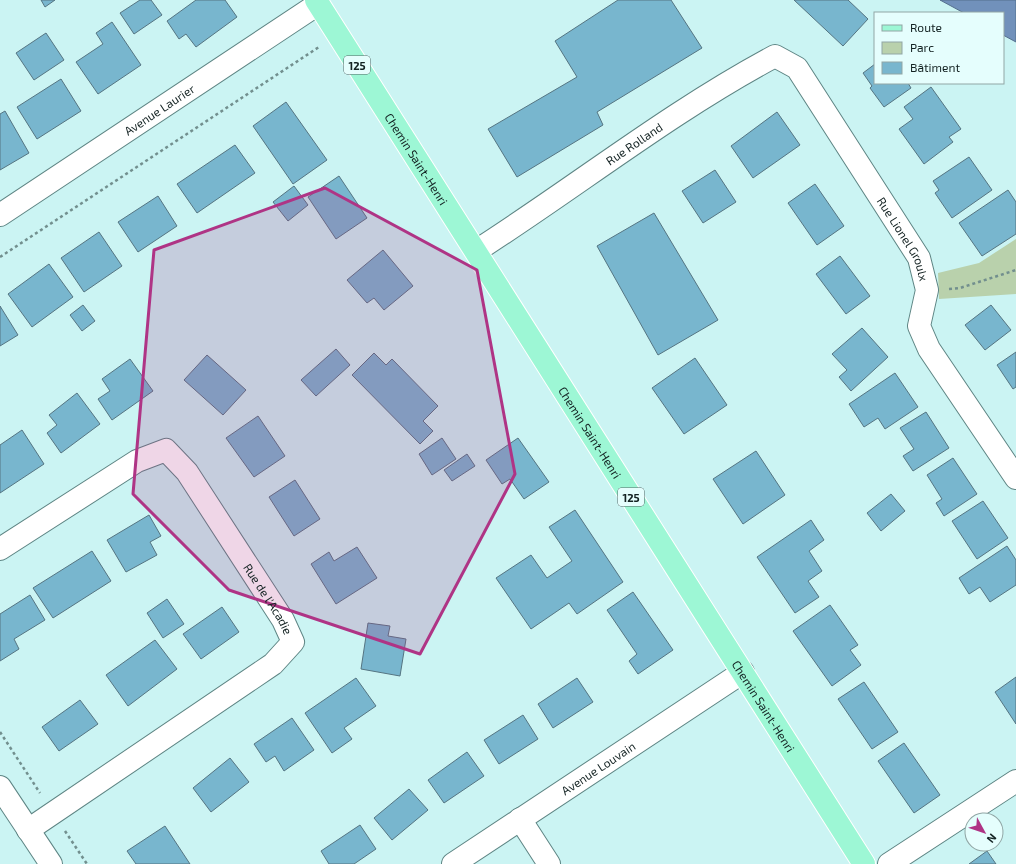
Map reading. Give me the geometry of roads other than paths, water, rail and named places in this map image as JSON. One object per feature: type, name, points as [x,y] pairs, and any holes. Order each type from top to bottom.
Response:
[{"type":"main road","name":"Chemin Saint-Henri","points":[[317,2],[864,864]]},
{"type":"street","name":"Avenue Laurier","points":[[0,215],[317,2]]},
{"type":"street","name":"Rue Rolland","points":[[476,251],[737,76],[775,56],[797,68]]},
{"type":"street","name":"Rue Lionel Groulx","points":[[797,68],[919,258],[927,290],[919,326],[930,349],[1016,478]]},
{"type":"street","name":"Rue de l'Acadie","points":[[0,549],[137,460],[166,450],[187,472],[283,620],[293,642],[272,664],[28,830]]},
{"type":"street","name":"Avenue Louvain","points":[[452,864],[743,672]]},
{"type":"street","points":[[889,864],[1016,782]]},
{"type":"street","points":[[0,787],[51,864]]},
{"type":"street","points":[[520,819],[549,864]]},
{"type":"water","points":[[940,0],[1016,0],[1016,42],[1004,36],[1004,12],[962,12]]}]
